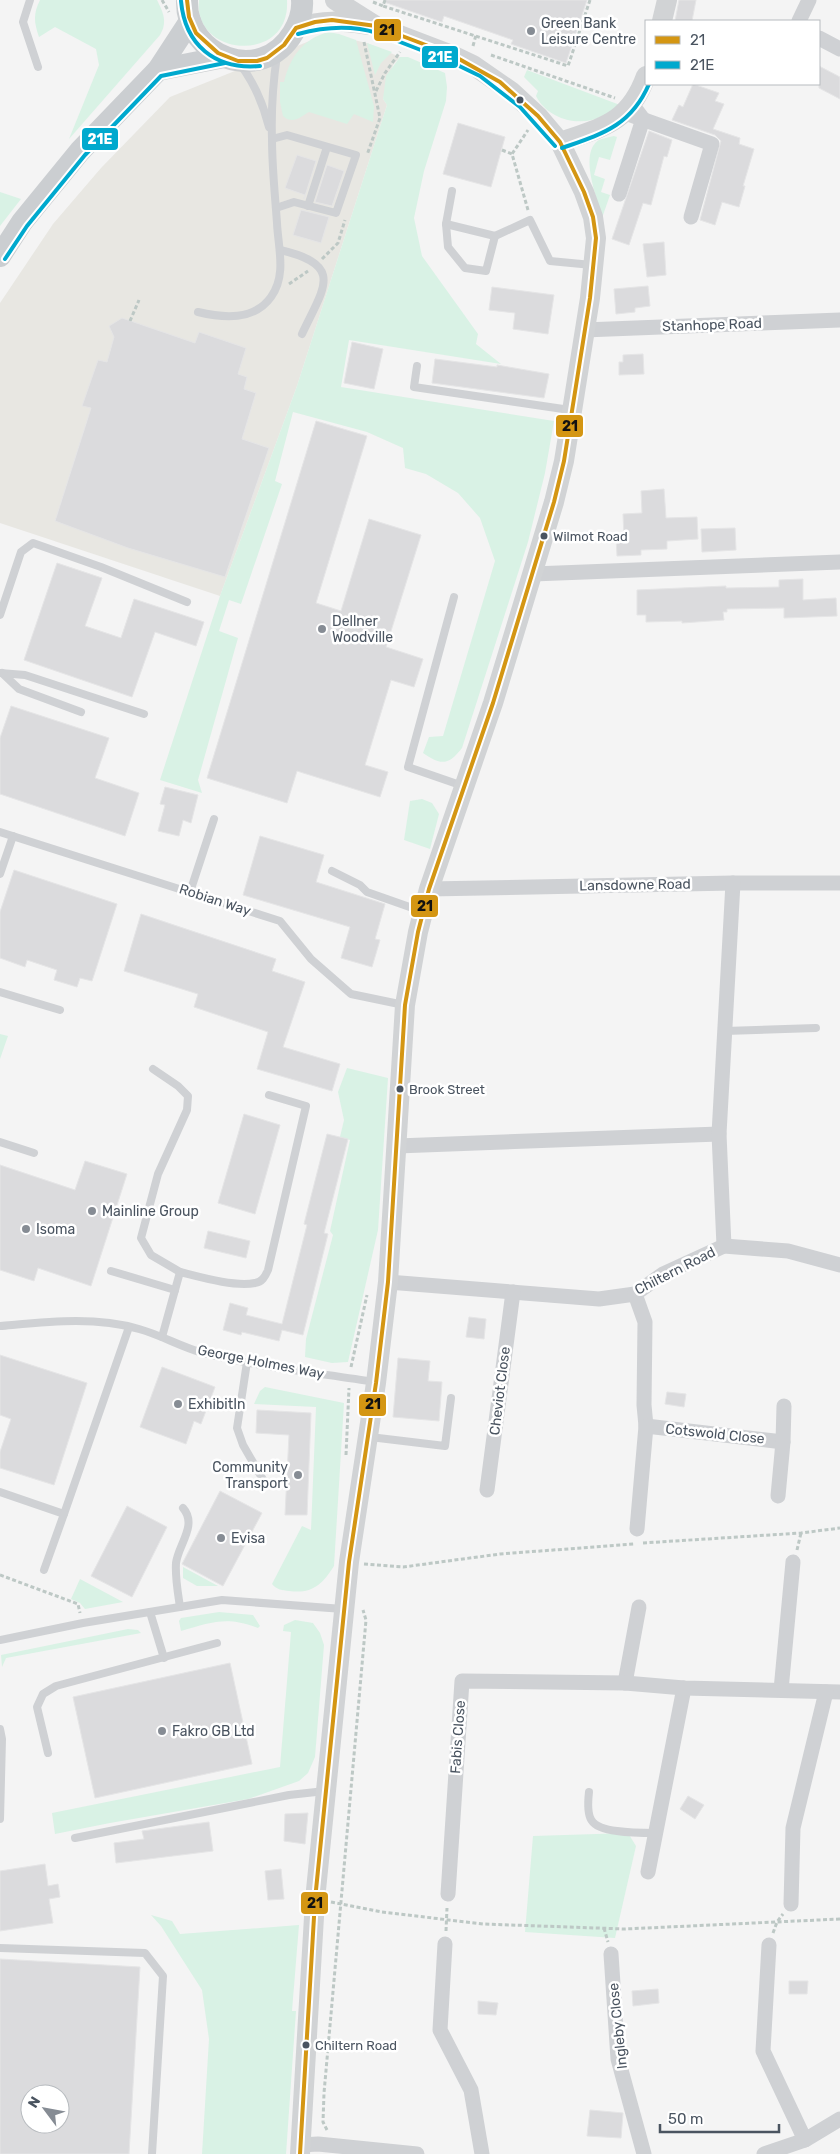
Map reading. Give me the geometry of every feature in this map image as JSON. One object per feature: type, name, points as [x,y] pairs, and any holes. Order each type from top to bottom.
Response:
[{"type":"main road","points":[[158,70],[231,59],[252,62],[266,58],[278,51],[288,41],[301,15],[302,0]]},
{"type":"main road","points":[[187,7],[195,33],[231,59]]},
{"type":"main road","points":[[0,256],[22,222],[80,151],[158,70],[187,7]]},
{"type":"street","points":[[336,0],[376,26],[410,41],[452,55],[488,73],[512,92],[538,116],[560,142],[584,192],[593,217],[596,238],[594,265],[572,410],[556,494],[493,702],[429,889],[423,911],[406,1006],[388,1282],[376,1383],[349,1562],[352,1605],[326,1790],[315,1900],[301,2150],[334,2146],[417,2154]]},
{"type":"street","points":[[662,20],[667,0]]},
{"type":"street","points":[[799,20],[809,0]]},
{"type":"street","points":[[296,28],[315,22],[332,20],[376,26]]},
{"type":"street","points":[[820,39],[840,49]]},
{"type":"street","points":[[618,194],[633,112],[645,79]]},
{"type":"street","points":[[560,142],[633,112],[712,144],[691,217]]},
{"type":"street","name":"Stanhope Road","points":[[584,330],[840,320]]},
{"type":"street","points":[[533,574],[840,562]]},
{"type":"street","points":[[724,1246],[719,1134],[733,883]]},
{"type":"street","name":"Lansdowne Road","points":[[429,889],[733,883],[840,883]]},
{"type":"street","points":[[397,1146],[719,1134]]},
{"type":"street","name":"Chiltern Road","points":[[388,1282],[599,1299],[635,1294],[663,1274],[724,1246],[788,1251],[837,1262],[840,1265]]},
{"type":"street","name":"Cheviot Close","points":[[487,1490],[513,1292]]},
{"type":"street","name":"Cotswold Close","points":[[635,1294],[645,1322],[644,1405],[646,1426],[637,1529]]},
{"type":"street","name":"Cotswold Close","points":[[778,1496],[784,1406]]},
{"type":"street","name":"Cotswold Close","points":[[646,1426],[783,1442]]},
{"type":"street","points":[[780,1690],[793,1562]]},
{"type":"street","points":[[625,1683],[639,1607]]},
{"type":"street","name":"Fabis Close","points":[[448,1894],[462,1682],[625,1683],[684,1688],[833,1692],[793,1828],[791,1904]]},
{"type":"street","points":[[648,1872],[684,1688]]},
{"type":"street","points":[[445,1944],[440,2030],[471,2090],[482,2154]]},
{"type":"street","points":[[769,1945],[763,2051],[805,2140]]},
{"type":"street","name":"Ingleby Close","points":[[612,1954],[618,2059],[644,2154]]},
{"type":"street","points":[[764,2154],[805,2140],[840,2119]]},
{"type":"lane","points":[[30,0],[23,22],[38,67]]},
{"type":"lane","points":[[198,312],[216,317],[242,316],[265,304],[272,296],[280,274],[272,139],[273,82],[278,51]]},
{"type":"lane","points":[[231,59],[254,82],[265,108],[272,139]]},
{"type":"lane","points":[[272,139],[287,135],[356,155],[336,213],[294,202],[276,208]]},
{"type":"lane","points":[[308,206],[327,147]]},
{"type":"lane","points":[[452,190],[446,224],[448,247],[465,268],[486,271],[495,236]]},
{"type":"lane","points":[[446,224],[495,236],[530,220],[550,261],[594,265]]},
{"type":"lane","points":[[280,250],[300,255],[318,264],[323,272],[324,282],[302,334]]},
{"type":"lane","points":[[417,366],[414,387],[572,410]]},
{"type":"lane","points":[[0,615],[21,552],[33,544],[101,567],[187,602]]},
{"type":"lane","points":[[454,597],[408,768],[464,786]]},
{"type":"lane","points":[[1,673],[19,689],[81,712]]},
{"type":"lane","points":[[1,673],[25,675],[144,714]]},
{"type":"lane","points":[[190,892],[214,819]]},
{"type":"lane","name":"Robian Way","points":[[0,832],[280,921],[312,959],[351,994],[406,1006]]},
{"type":"lane","points":[[0,874],[13,836]]},
{"type":"lane","points":[[332,871],[360,885],[367,892],[423,911]]},
{"type":"lane","points":[[0,992],[60,1010]]},
{"type":"lane","points":[[725,1030],[816,1028]]},
{"type":"lane","points":[[152,1069],[178,1086],[188,1096],[187,1110],[158,1174],[140,1238],[152,1254],[180,1272],[214,1281],[255,1283],[264,1279],[268,1270],[306,1106],[269,1095]]},
{"type":"lane","points":[[0,1142],[34,1153]]},
{"type":"lane","points":[[111,1271],[175,1290]]},
{"type":"lane","points":[[162,1337],[180,1272]]},
{"type":"lane","name":"George Holmes Way","points":[[0,1326],[55,1321],[87,1321],[128,1327],[202,1352],[247,1362],[376,1383]]},
{"type":"lane","points":[[44,1570],[128,1327]]},
{"type":"lane","points":[[247,1362],[237,1428],[242,1445],[265,1482]]},
{"type":"lane","points":[[368,1437],[445,1446],[451,1398]]},
{"type":"lane","points":[[0,1492],[64,1514]]},
{"type":"lane","points":[[180,1607],[176,1565],[177,1555],[190,1521],[188,1514],[183,1508]]},
{"type":"lane","points":[[0,1640],[82,1623],[222,1600],[352,1605]]},
{"type":"lane","points":[[150,1612],[164,1658]]},
{"type":"lane","points":[[48,1753],[37,1707],[43,1694],[56,1686],[217,1643]]},
{"type":"lane","points":[[0,1729],[2,1739],[0,1819]]},
{"type":"lane","points":[[75,1838],[289,1794],[326,1790]]},
{"type":"lane","points":[[589,1792],[587,1809],[593,1824],[602,1829],[656,1833]]},
{"type":"lane","points":[[0,1948],[145,1953],[163,1976],[152,2154]]},
{"type":"path","points":[[385,0],[383,6],[568,66],[590,0]]},
{"type":"path","points":[[473,48],[476,35]]},
{"type":"path","points":[[375,92],[394,58],[410,41]]},
{"type":"path","points":[[482,52],[633,112]]},
{"type":"path","points":[[530,220],[512,154],[538,116]]},
{"type":"path","points":[[502,150],[512,154]]},
{"type":"path","points":[[272,296],[318,264]]},
{"type":"path","points":[[130,321],[139,300]]},
{"type":"path","points":[[349,1562],[403,1567],[500,1554],[801,1533],[840,1528]]},
{"type":"path","points":[[0,1575],[78,1604],[82,1623]]},
{"type":"path","points":[[334,2146],[323,2122],[324,2093],[366,1620],[352,1605]]},
{"type":"path","points":[[445,1944],[448,1894]]},
{"type":"path","points":[[315,1900],[382,1912],[484,1924],[625,1929],[840,1919]]},
{"type":"path","points":[[769,1945],[778,1922],[791,1904]]},
{"type":"shaded area","points":[[327,34],[367,43],[400,57],[393,65],[383,99],[387,105],[297,386],[220,596],[0,523],[0,303],[53,224],[101,168],[170,97]]},
{"type":"green space","points":[[40,0],[157,0],[164,17],[164,26],[160,35],[69,139],[99,65],[96,49],[55,27],[39,37],[35,18]]},
{"type":"green space","points":[[199,0],[287,0],[284,21],[274,35],[259,44],[242,46],[225,42],[210,33],[201,19]]},
{"type":"green space","points":[[328,32],[356,40],[374,106],[373,122],[354,114],[347,124],[309,112],[293,120],[283,116],[280,102],[280,82],[284,82],[290,65],[299,50],[311,39]]},
{"type":"green space","points":[[367,43],[392,52],[381,63],[375,75]]},
{"type":"green space","points":[[400,57],[408,57],[445,73],[447,87],[446,101],[424,171],[414,218],[422,256],[478,334],[476,344],[501,364],[349,340],[341,387],[554,421],[545,473],[528,542],[462,748],[449,760],[440,762],[435,760],[423,753],[429,737],[443,736],[495,561],[480,518],[458,493],[426,474],[405,468],[403,448],[367,432],[293,412],[275,481],[282,484],[241,604],[229,600],[219,631],[238,638],[198,780],[202,793],[160,780],[220,596],[297,386],[387,105],[383,99],[386,76]]},
{"type":"green space","points":[[527,70],[620,105],[603,116],[592,120],[576,121],[560,117],[553,114],[540,103],[536,96],[538,91],[524,77]]},
{"type":"green space","points":[[617,137],[610,160],[599,157],[594,175],[605,179],[601,192],[610,195],[602,218],[591,177],[590,155],[593,146],[599,140]]},
{"type":"green space","points":[[0,192],[21,199],[0,226]]},
{"type":"green space","points":[[422,799],[432,803],[439,814],[430,849],[404,840],[410,801]]},
{"type":"green space","points":[[0,1034],[8,1036],[0,1059]]},
{"type":"green space","points":[[347,1068],[388,1078],[378,1230],[348,1362],[332,1363],[305,1357],[306,1339],[333,1235],[330,1231],[350,1140],[340,1137],[344,1120],[338,1092]]},
{"type":"green space","points":[[265,1387],[344,1403],[334,1566],[321,1583],[304,1591],[282,1590],[272,1584],[302,1526],[311,1530],[316,1407],[254,1404],[260,1391]]},
{"type":"green space","points":[[183,1567],[218,1586],[197,1586],[183,1578]]},
{"type":"green space","points":[[80,1579],[123,1602],[85,1609],[80,1603],[71,1599]]},
{"type":"green space","points":[[219,1612],[253,1615],[260,1626],[258,1628],[228,1621],[181,1631],[179,1621],[181,1618]]},
{"type":"green space","points":[[295,1620],[313,1623],[320,1633],[324,1645],[315,1757],[308,1773],[299,1781],[248,1799],[55,1834],[52,1813],[280,1767],[291,1632],[283,1631],[284,1625]]},
{"type":"green space","points":[[128,1629],[138,1630],[141,1633],[6,1658],[2,1667],[1,1655]]},
{"type":"green space","points":[[628,1833],[636,1846],[615,1938],[525,1932],[533,1836]]},
{"type":"green space","points":[[151,1915],[172,1921],[180,1934],[299,1925],[292,2011],[296,2011],[286,2154],[202,2154],[209,2039],[202,1990],[161,1926]]},
{"type":"building","name":"Green Bank Leisure Centre","points":[[385,0],[587,0],[566,63],[511,44],[513,40],[444,16],[442,22],[384,2]]},
{"type":"building","points":[[679,0],[696,0],[692,20],[675,20]]},
{"type":"building","points":[[820,67],[840,77],[840,99],[819,88]]},
{"type":"building","points":[[693,85],[719,93],[715,101],[724,104],[713,129],[740,138],[739,144],[754,149],[739,207],[722,202],[715,225],[700,220],[721,141],[715,135],[672,120],[679,105],[683,107]]},
{"type":"building","points":[[458,123],[505,137],[491,187],[443,174]]},
{"type":"building","points":[[649,131],[672,140],[667,157],[664,156],[651,205],[643,203],[629,245],[612,239]]},
{"type":"building","points":[[297,155],[316,161],[304,199],[305,195],[285,188]]},
{"type":"building","points":[[327,165],[344,171],[332,206],[315,202]]},
{"type":"building","points":[[301,210],[329,217],[321,243],[293,235]]},
{"type":"building","points":[[664,242],[666,275],[647,277],[643,244]]},
{"type":"building","points":[[648,286],[650,306],[635,308],[635,312],[616,314],[614,289]]},
{"type":"building","points":[[492,287],[554,295],[548,334],[513,329],[515,313],[489,310]]},
{"type":"building","points":[[122,318],[195,343],[199,332],[246,348],[238,374],[247,377],[244,389],[256,393],[242,439],[269,448],[225,577],[128,548],[55,521],[91,408],[82,406],[98,360],[107,362],[114,337],[109,326]]},
{"type":"building","points":[[352,342],[383,349],[374,389],[344,383]]},
{"type":"building","points":[[643,354],[644,374],[619,375],[619,362],[623,362],[623,355]]},
{"type":"building","points":[[435,359],[497,367],[497,365],[549,374],[544,398],[432,383]]},
{"type":"building","name":"Dellner Woodville","points":[[316,421],[367,436],[316,603],[341,611],[369,519],[421,535],[386,647],[423,659],[414,687],[391,680],[365,765],[388,772],[380,797],[297,771],[287,803],[207,778]]},
{"type":"building","points":[[664,489],[666,518],[697,517],[698,539],[667,541],[667,549],[641,550],[641,555],[617,556],[616,537],[624,537],[623,514],[642,513],[641,491]]},
{"type":"building","points":[[735,528],[736,550],[702,552],[701,529]]},
{"type":"building","points":[[57,563],[102,578],[85,626],[121,638],[134,599],[204,622],[196,646],[155,632],[132,697],[24,660]]},
{"type":"building","points":[[803,579],[803,600],[836,598],[837,616],[784,618],[784,608],[727,609],[727,612],[723,612],[724,620],[682,623],[682,621],[646,622],[646,615],[637,615],[637,590],[726,586],[726,588],[779,587],[779,580]]},
{"type":"building","points":[[11,706],[109,738],[95,778],[139,793],[125,836],[0,794],[0,738]]},
{"type":"building","points":[[165,787],[198,795],[191,823],[183,820],[179,836],[158,831],[165,805],[160,804]]},
{"type":"building","points":[[260,836],[324,855],[316,882],[385,904],[375,939],[380,940],[372,967],[341,958],[350,927],[243,895]]},
{"type":"building","points":[[14,870],[117,904],[92,981],[80,978],[77,987],[54,980],[57,970],[27,960],[25,967],[0,958],[0,912]]},
{"type":"building","points":[[141,914],[276,959],[272,971],[305,982],[283,1047],[340,1064],[332,1091],[257,1069],[268,1032],[194,1007],[198,994],[124,971]]},
{"type":"building","points":[[244,1114],[280,1125],[255,1214],[218,1203]]},
{"type":"building","points":[[327,1134],[348,1139],[324,1233],[328,1234],[303,1335],[282,1330],[279,1341],[242,1332],[241,1335],[223,1330],[230,1303],[248,1308],[246,1315],[282,1324],[307,1225],[304,1224]]},
{"type":"building","points":[[85,1161],[127,1174],[91,1286],[38,1268],[34,1281],[0,1270],[0,1165],[75,1190]]},
{"type":"building","points":[[208,1231],[250,1241],[246,1258],[204,1248]]},
{"type":"building","points":[[469,1317],[486,1319],[484,1339],[466,1337]]},
{"type":"building","points":[[0,1355],[87,1383],[54,1485],[0,1468],[0,1452],[11,1419],[0,1415]]},
{"type":"building","points":[[398,1358],[430,1361],[428,1381],[442,1382],[439,1421],[393,1417]]},
{"type":"building","name":"ExhibitIn","points":[[162,1367],[215,1387],[201,1424],[194,1421],[186,1444],[140,1427]]},
{"type":"building","points":[[667,1392],[686,1394],[684,1407],[665,1404]]},
{"type":"building","name":"Community Transport","points":[[257,1410],[311,1413],[307,1515],[285,1515],[289,1435],[256,1433]]},
{"type":"building","name":"Evisa","points":[[220,1491],[262,1513],[223,1586],[182,1564]]},
{"type":"building","points":[[127,1506],[167,1527],[132,1597],[91,1576]]},
{"type":"building","name":"Fakro GB Ltd","points":[[230,1663],[252,1764],[95,1798],[73,1697]]},
{"type":"building","points":[[688,1796],[704,1805],[695,1819],[680,1809]]},
{"type":"building","points":[[308,1813],[305,1844],[284,1841],[285,1814]]},
{"type":"building","points":[[209,1822],[213,1851],[116,1863],[114,1843],[144,1839],[142,1831]]},
{"type":"building","points":[[45,1864],[48,1886],[58,1884],[60,1897],[49,1899],[53,1923],[0,1931],[0,1871]]},
{"type":"building","points":[[281,1869],[284,1899],[268,1900],[265,1871]]},
{"type":"building","points":[[0,1959],[140,1967],[129,2154],[0,2154]]},
{"type":"building","points":[[789,1981],[808,1981],[807,1994],[789,1994]]},
{"type":"building","points":[[658,1989],[659,2003],[633,2006],[632,1991]]},
{"type":"building","points":[[478,2001],[498,2003],[496,2015],[478,2014]]},
{"type":"building","points":[[590,2110],[623,2113],[621,2138],[587,2136]]},
{"type":"transit line","name":"21","points":[[187,0],[189,17],[196,33],[218,53],[238,61],[257,61],[267,58],[284,45],[296,28],[315,22],[332,20],[376,26],[452,55],[500,82],[538,116],[560,142],[584,192],[593,217],[596,238],[590,298],[564,461],[554,502],[493,703],[429,889],[418,932],[405,1005],[388,1282],[376,1383],[349,1562],[315,1900],[300,2154]]},
{"type":"transit line","name":"21E","points":[[181,1],[189,30],[205,52],[229,64],[260,66]]},
{"type":"transit line","name":"21E","points":[[298,34],[338,28],[367,30],[449,61],[480,76],[520,107],[555,146]]},
{"type":"transit line","name":"21E","points":[[5,259],[27,226],[85,155],[161,76],[225,63]]},
{"type":"transit line","name":"21E","points":[[562,148],[602,133],[624,119],[642,98],[648,85]]},
{"type":"place","name":"Green Bank Leisure Centre","points":[[531,31]]},
{"type":"place","name":"Wilmot Road","points":[[544,536]]},
{"type":"place","name":"Dellner Woodville","points":[[322,629]]},
{"type":"place","name":"Brook Street","points":[[400,1089]]},
{"type":"place","name":"Mainline Group","points":[[92,1211]]},
{"type":"place","name":"Isoma","points":[[26,1229]]},
{"type":"place","name":"ExhibitIn","points":[[178,1404]]},
{"type":"place","name":"Community Transport","points":[[298,1475]]},
{"type":"place","name":"Evisa","points":[[221,1538]]},
{"type":"place","name":"Fakro GB Ltd","points":[[162,1731]]},
{"type":"place","name":"Chiltern Road","points":[[306,2045]]}]
